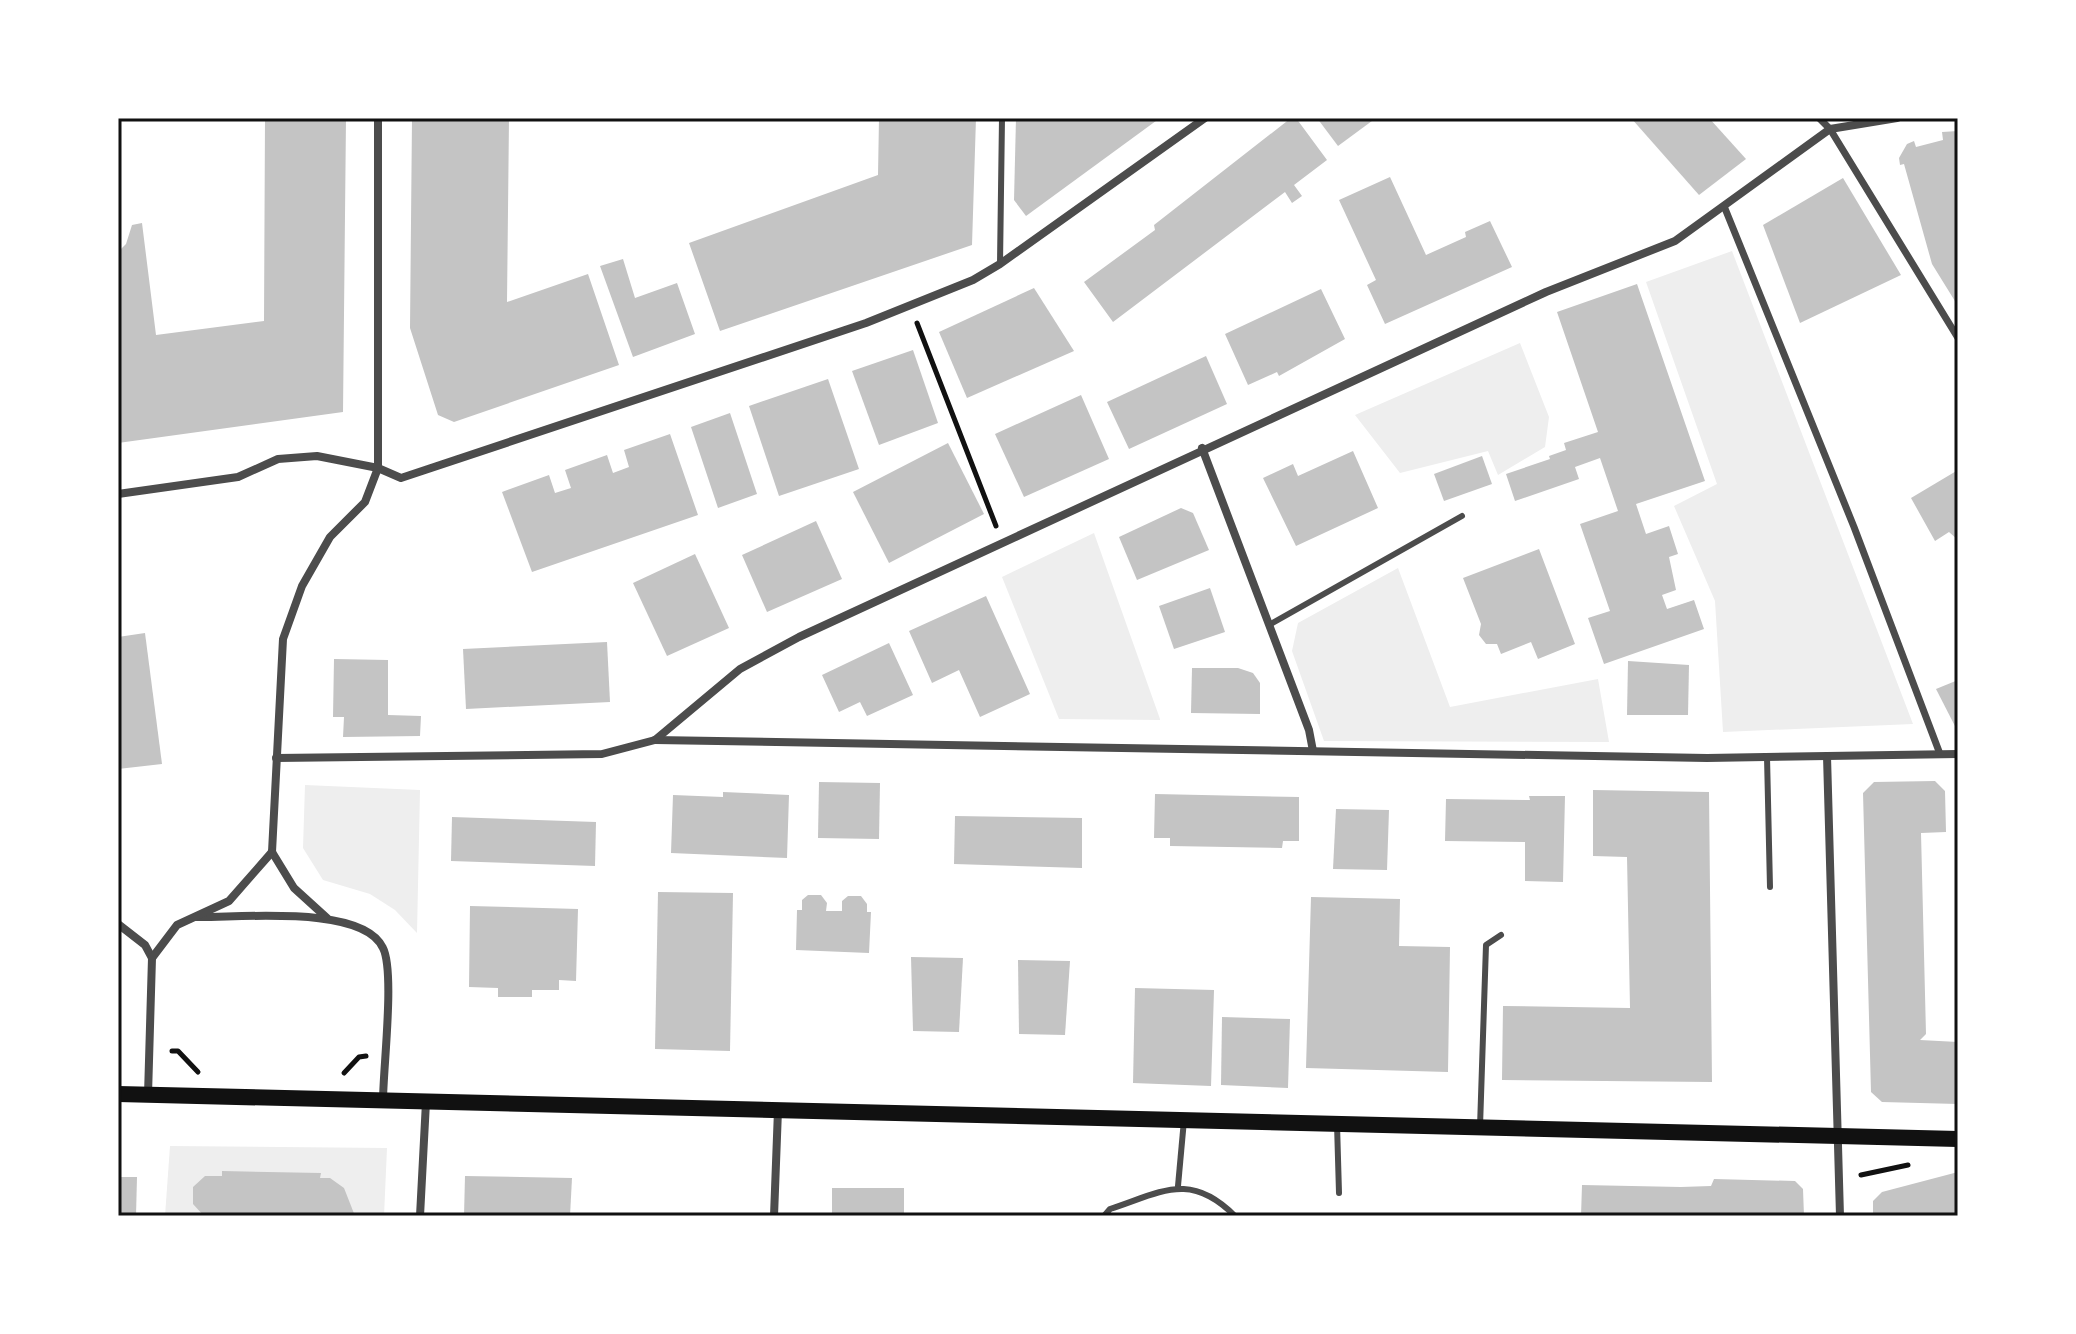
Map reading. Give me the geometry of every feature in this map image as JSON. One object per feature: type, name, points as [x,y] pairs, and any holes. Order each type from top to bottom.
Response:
[{"type":"main road","points":[[118,1094],[1958,1139]]},
{"type":"street","points":[[327,919],[294,888],[272,852],[283,639],[302,586],[330,537],[365,502],[378,468],[378,118]]},
{"type":"street","points":[[118,494],[238,477],[278,459],[317,456],[378,468],[401,478],[911,307],[973,280],[1000,264],[1205,118]]},
{"type":"street","points":[[1819,118],[1830,129],[1958,338]]},
{"type":"street","points":[[655,740],[740,669],[799,637],[1202,448],[1546,292],[1675,241],[1830,129],[1897,118]]},
{"type":"street","points":[[1724,206],[1849,512],[1940,754]]},
{"type":"street","points":[[1202,448],[1313,751]]},
{"type":"street","points":[[276,758],[602,754],[655,740],[1767,757],[1958,754]]},
{"type":"street","points":[[1827,756],[1840,1216]]},
{"type":"street","points":[[152,958],[177,925],[229,901],[272,852]]},
{"type":"street","points":[[196,917],[327,919],[351,922],[368,930],[383,948],[387,974],[383,1102]]},
{"type":"street","points":[[118,924],[145,945],[152,958],[148,1095]]},
{"type":"street","points":[[420,1216],[426,1102]]},
{"type":"street","points":[[774,1216],[778,1110]]},
{"type":"lane","points":[[1000,264],[1002,118]]},
{"type":"lane","points":[[1269,625],[1462,516]]},
{"type":"lane","points":[[1767,757],[1770,887]]},
{"type":"lane","points":[[1480,1127],[1486,945],[1501,935]]},
{"type":"lane","points":[[1178,1186],[1184,1120]]},
{"type":"lane","points":[[1337,1124],[1339,1193]]},
{"type":"lane","points":[[1104,1216],[1110,1209],[1178,1186],[1215,1197],[1235,1216]]},
{"type":"path","points":[[911,307],[993,517]]},
{"type":"shaded area","points":[[1732,251],[1913,724],[1723,732],[1715,601],[1674,506],[1717,484],[1646,282]]},
{"type":"shaded area","points":[[1520,343],[1549,417],[1545,447],[1498,475],[1488,451],[1400,473],[1355,415]]},
{"type":"shaded area","points":[[1094,533],[1160,720],[1059,719],[1002,577]]},
{"type":"shaded area","points":[[1398,568],[1450,707],[1598,679],[1609,742],[1324,741],[1292,651],[1298,623]]},
{"type":"shaded area","points":[[305,785],[420,790],[417,933],[395,910],[370,894],[323,880],[303,848]]},
{"type":"shaded area","points":[[170,1146],[387,1148],[384,1216],[165,1216]]},
{"type":"building","points":[[265,118],[346,118],[343,412],[118,443],[118,252],[126,244],[132,225],[142,223],[156,335],[264,321]]},
{"type":"building","points":[[412,118],[509,118],[507,302],[588,274],[619,365],[454,422],[438,415],[410,328]]},
{"type":"building","points":[[879,118],[976,118],[972,245],[720,331],[689,243],[878,175]]},
{"type":"building","points":[[1016,118],[1160,118],[1026,216],[1014,200]]},
{"type":"building","points":[[1291,118],[1296,118],[1327,160],[1294,185],[1302,196],[1292,203],[1285,192],[1113,322],[1084,282],[1155,230],[1154,225]]},
{"type":"building","points":[[1317,118],[1376,118],[1338,146]]},
{"type":"building","points":[[1631,118],[1709,118],[1746,159],[1699,195]]},
{"type":"building","points":[[1958,131],[1958,306],[1932,264],[1904,164],[1900,165],[1899,158],[1907,144],[1914,141],[1916,147],[1943,140],[1942,132]]},
{"type":"building","points":[[1390,177],[1426,255],[1466,237],[1465,232],[1490,221],[1512,267],[1385,324],[1367,285],[1376,280],[1339,200]]},
{"type":"building","points":[[1843,178],[1901,275],[1800,323],[1763,225]]},
{"type":"building","points":[[623,259],[635,298],[677,283],[695,334],[633,357],[600,266]]},
{"type":"building","points":[[1637,284],[1705,481],[1636,504],[1646,534],[1669,526],[1678,554],[1669,557],[1676,590],[1662,595],[1667,609],[1694,600],[1704,629],[1604,664],[1588,618],[1610,611],[1580,524],[1618,511],[1600,458],[1575,467],[1579,479],[1515,501],[1506,474],[1550,459],[1549,456],[1566,450],[1564,443],[1598,432],[1557,312]]},
{"type":"building","points":[[1034,288],[1074,351],[967,398],[939,332]]},
{"type":"building","points":[[1321,289],[1345,339],[1279,376],[1277,372],[1248,385],[1225,334]]},
{"type":"building","points":[[913,350],[938,423],[879,445],[852,371]]},
{"type":"building","points":[[1206,356],[1227,404],[1129,449],[1107,402]]},
{"type":"building","points":[[828,379],[859,469],[779,496],[749,406]]},
{"type":"building","points":[[1081,395],[1109,459],[1024,497],[995,434]]},
{"type":"building","points":[[730,413],[757,494],[718,508],[691,427]]},
{"type":"building","points":[[670,434],[698,515],[532,572],[502,492],[549,475],[555,493],[571,488],[565,470],[607,455],[613,473],[629,467],[624,450]]},
{"type":"building","points":[[948,443],[984,514],[889,563],[853,492]]},
{"type":"building","points":[[1353,451],[1378,508],[1296,546],[1263,478],[1293,464],[1298,476]]},
{"type":"building","points":[[1482,456],[1492,484],[1444,501],[1434,474]]},
{"type":"building","points":[[1958,470],[1958,540],[1949,532],[1935,541],[1911,498]]},
{"type":"building","points":[[1181,508],[1193,513],[1209,550],[1137,580],[1119,537]]},
{"type":"building","points":[[816,521],[842,579],[767,612],[742,555]]},
{"type":"building","points":[[1539,549],[1575,644],[1538,659],[1531,642],[1501,654],[1497,644],[1486,644],[1479,635],[1481,624],[1463,578]]},
{"type":"building","points":[[695,554],[729,628],[667,656],[633,583]]},
{"type":"building","points":[[1210,588],[1225,632],[1174,649],[1159,606]]},
{"type":"building","points":[[986,596],[1030,694],[980,717],[959,670],[932,683],[909,631]]},
{"type":"building","points":[[145,633],[162,764],[118,769],[118,637]]},
{"type":"building","points":[[607,642],[610,702],[466,709],[463,649]]},
{"type":"building","points":[[889,643],[913,695],[867,716],[860,702],[839,712],[822,675]]},
{"type":"building","points":[[334,659],[388,660],[388,715],[421,716],[420,736],[343,737],[344,717],[333,717]]},
{"type":"building","points":[[1628,661],[1689,665],[1688,715],[1627,715]]},
{"type":"building","points":[[1192,668],[1238,668],[1253,673],[1260,683],[1260,714],[1191,713]]},
{"type":"building","points":[[1958,680],[1958,732],[1936,689]]},
{"type":"building","points":[[1935,781],[1945,791],[1946,832],[1921,833],[1926,1034],[1920,1040],[1958,1042],[1958,1104],[1882,1102],[1871,1092],[1863,793],[1874,782]]},
{"type":"building","points":[[819,782],[880,783],[879,839],[818,838]]},
{"type":"building","points":[[1593,790],[1709,792],[1712,1082],[1502,1080],[1503,1006],[1630,1008],[1627,857],[1593,856]]},
{"type":"building","points":[[723,792],[789,795],[787,858],[671,853],[673,795],[723,797]]},
{"type":"building","points":[[1155,794],[1299,797],[1299,841],[1283,841],[1282,848],[1170,846],[1170,838],[1154,838]]},
{"type":"building","points":[[1529,796],[1565,796],[1563,882],[1525,881],[1525,842],[1445,841],[1446,799],[1530,800]]},
{"type":"building","points":[[1336,809],[1389,810],[1387,870],[1333,869]]},
{"type":"building","points":[[955,816],[1082,818],[1082,868],[954,864]]},
{"type":"building","points":[[452,817],[596,822],[595,866],[451,861]]},
{"type":"building","points":[[658,892],[733,893],[730,1051],[655,1049]]},
{"type":"building","points":[[808,895],[821,895],[827,903],[826,911],[842,911],[842,901],[848,896],[861,896],[867,904],[867,912],[871,912],[869,953],[796,950],[797,910],[802,910],[802,900]]},
{"type":"building","points":[[1311,897],[1400,899],[1399,946],[1450,947],[1448,1072],[1306,1068]]},
{"type":"building","points":[[470,906],[578,909],[576,981],[559,980],[559,990],[532,990],[532,997],[498,997],[498,988],[469,987]]},
{"type":"building","points":[[911,957],[963,958],[959,1032],[913,1031]]},
{"type":"building","points":[[1018,960],[1070,961],[1065,1035],[1019,1034]]},
{"type":"building","points":[[1135,988],[1214,990],[1211,1086],[1133,1083]]},
{"type":"building","points":[[1222,1017],[1290,1019],[1288,1088],[1221,1085]]},
{"type":"building","points":[[222,1171],[321,1173],[320,1178],[330,1178],[344,1188],[355,1216],[204,1216],[193,1204],[193,1187],[205,1176],[222,1176]]},
{"type":"building","points":[[1958,1172],[1958,1216],[1873,1216],[1873,1201],[1882,1192]]},
{"type":"building","points":[[465,1176],[572,1178],[570,1216],[464,1216]]},
{"type":"building","points":[[118,1177],[137,1177],[136,1216],[118,1216]]},
{"type":"building","points":[[1714,1179],[1795,1181],[1803,1189],[1804,1216],[1581,1216],[1582,1185],[1711,1186]]},
{"type":"building","points":[[832,1188],[904,1188],[904,1216],[832,1216]]}]
